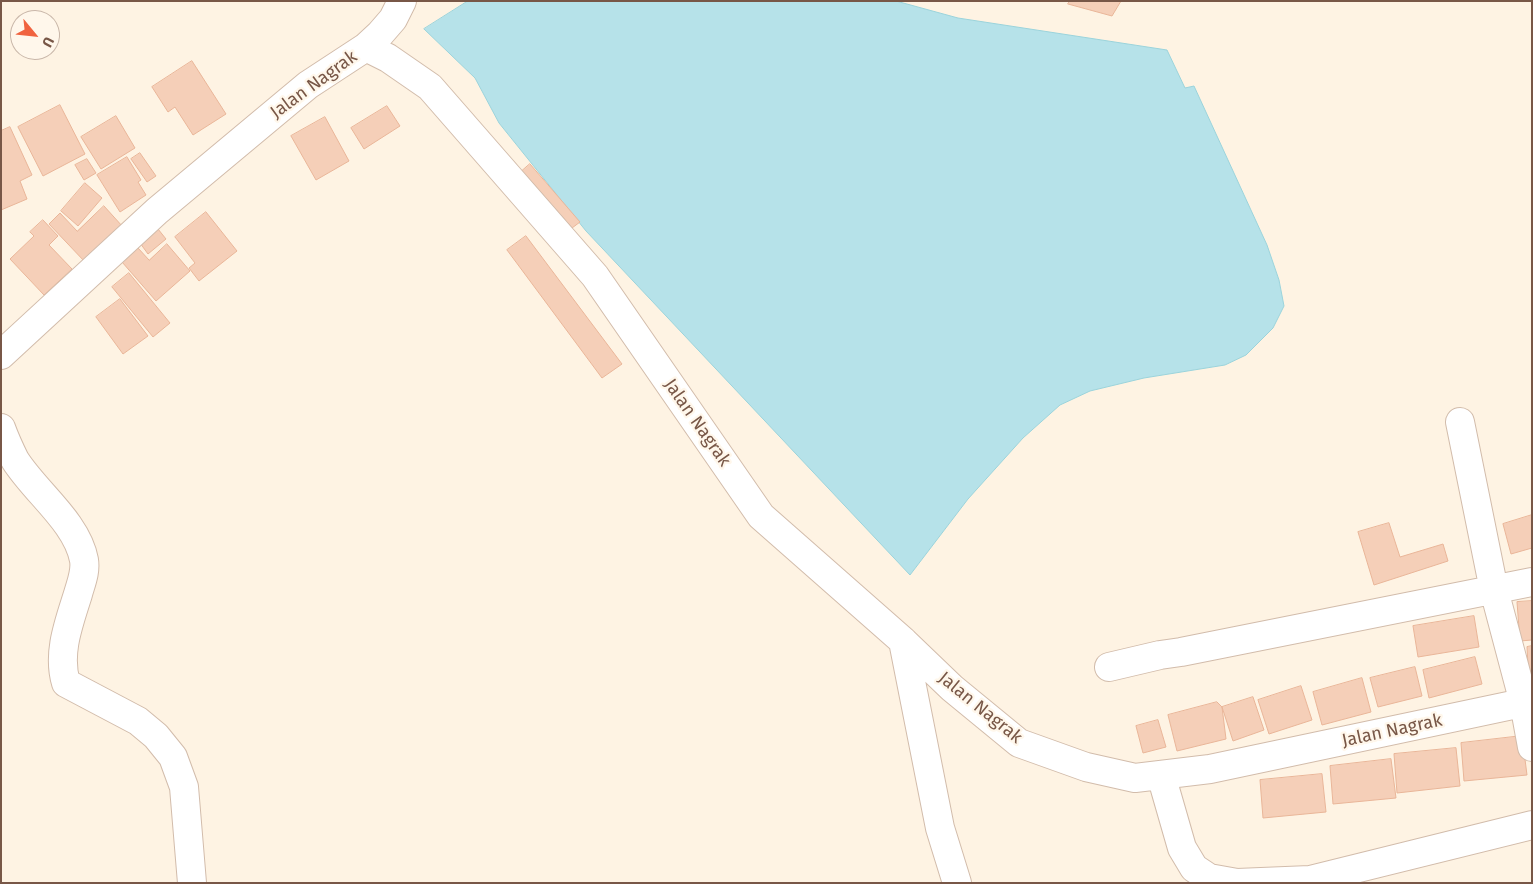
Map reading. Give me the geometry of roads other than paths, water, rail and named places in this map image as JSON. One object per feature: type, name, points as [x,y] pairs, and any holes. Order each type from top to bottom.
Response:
[{"type":"street","points":[[366,47],[393,19],[402,1]]},
{"type":"street","name":"Jalan Nagrak","points":[[1,355],[156,211],[308,84],[366,47],[388,58],[430,87],[595,276],[761,516],[903,641],[952,688],[1019,743],[1053,757],[1134,778],[1210,769],[1528,702]]},
{"type":"street","points":[[1460,422],[1494,590],[1528,702],[1532,747]]},
{"type":"street","points":[[1,428],[16,460],[64,522],[81,549],[84,573],[63,651],[62,670],[66,683],[138,721],[156,736],[173,757],[184,787],[192,883]]},
{"type":"street","points":[[1110,667],[1160,655],[1532,582]]},
{"type":"street","points":[[903,641],[940,828],[957,883]]},
{"type":"street","points":[[1161,775],[1182,848],[1194,868],[1209,878],[1237,882],[1311,881],[1532,825]]},
{"type":"water","points":[[468,1],[896,1],[958,18],[1167,50],[1185,88],[1194,86],[1267,245],[1279,280],[1284,306],[1273,328],[1246,355],[1225,365],[1144,378],[1090,391],[1060,405],[1023,438],[968,499],[910,575],[586,231],[499,123],[475,78],[424,29]]}]
